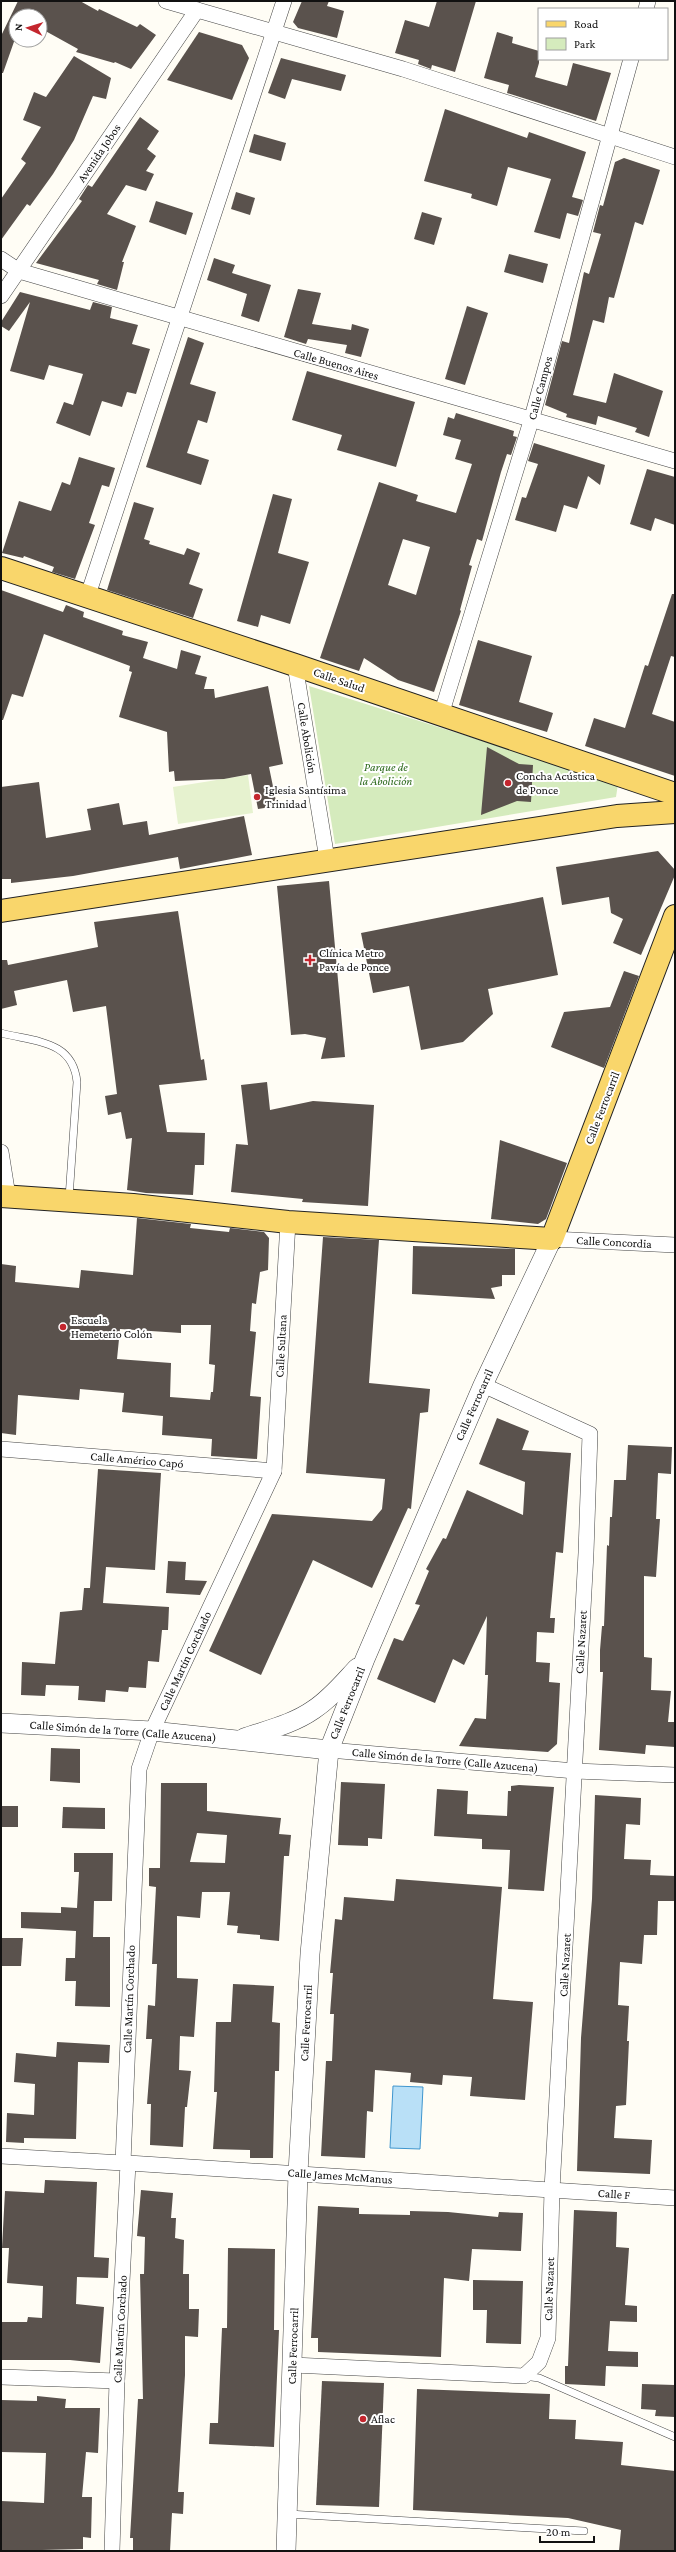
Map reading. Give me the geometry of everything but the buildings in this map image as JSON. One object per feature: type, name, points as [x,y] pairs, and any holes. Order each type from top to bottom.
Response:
[{"type":"main road","name":"Calle Salud","points":[[1,568],[88,595],[295,664],[675,794]]},
{"type":"main road","points":[[1,911],[617,816],[675,812]]},
{"type":"main road","name":"Calle Ferrocarril","points":[[552,1239],[675,916]]},
{"type":"main road","points":[[5,1196],[288,1222],[552,1239]]},
{"type":"street","points":[[166,1],[402,69],[609,134],[675,157]]},
{"type":"street","points":[[88,595],[178,318],[284,1]]},
{"type":"street","name":"Avenida Jobos","points":[[1,296],[196,10]]},
{"type":"street","name":"Calle Campos","points":[[441,715],[531,421],[609,134],[631,60]]},
{"type":"street","name":"Calle Buenos Aires","points":[[1,259],[19,271],[531,421],[675,461]]},
{"type":"street","name":"Calle Abolición","points":[[295,664],[327,860]]},
{"type":"street","points":[[1,1152],[5,1196]]},
{"type":"street","name":"Calle Sultana","points":[[274,1471],[288,1222]]},
{"type":"street","name":"Calle Concordia","points":[[552,1239],[675,1244]]},
{"type":"street","name":"Calle Ferrocarril","points":[[286,2551],[298,2173],[310,1954],[329,1750],[364,1659],[483,1385],[552,1239]]},
{"type":"street","name":"Calle Nazaret","points":[[483,1385],[590,1434],[575,1771],[552,2190],[548,2338],[539,2362],[524,2376]]},
{"type":"street","name":"Calle Américo Capó","points":[[1,1449],[274,1471]]},
{"type":"street","name":"Calle Martín Corchado","points":[[112,2551],[139,1769],[152,1732],[274,1471]]},
{"type":"street","points":[[240,1739],[288,1722],[313,1710],[330,1696],[364,1659]]},
{"type":"street","name":"Calle Simón de la Torre (Calle Azucena)","points":[[1,1724],[152,1732],[240,1739],[329,1750],[575,1771],[675,1775]]},
{"type":"street","name":"Calle James McManus","points":[[1,2156],[298,2173],[552,2190]]},
{"type":"street","name":"Calle F","points":[[552,2190],[675,2198]]},
{"type":"street","points":[[293,2365],[524,2376]]},
{"type":"street","points":[[1,2377],[117,2381]]},
{"type":"lane","points":[[1,1033],[60,1049],[71,1059],[76,1068],[77,1082],[69,1201]]},
{"type":"lane","points":[[524,2376],[539,2378],[675,2437]]},
{"type":"lane","points":[[287,2514],[584,2531]]},
{"type":"green space","name":"Parque de la Abolición","points":[[309,686],[618,784],[616,797],[335,844]]},
{"type":"green space","points":[[248,775],[253,813],[178,824],[173,787]]},
{"type":"water","points":[[393,2086],[423,2087],[420,2149],[390,2148]]},
{"type":"place","name":"Concha Acústica de Ponce","points":[[508,783]]},
{"type":"place","name":"Iglesia Santísima Trinidad","points":[[257,797]]},
{"type":"place","name":"Clínica Metro Pavía de Ponce","points":[[310,960]]},
{"type":"place","name":"Escuela Hemeterio Colón","points":[[63,1327]]},
{"type":"place","name":"Aflac","points":[[363,2419]]}]
